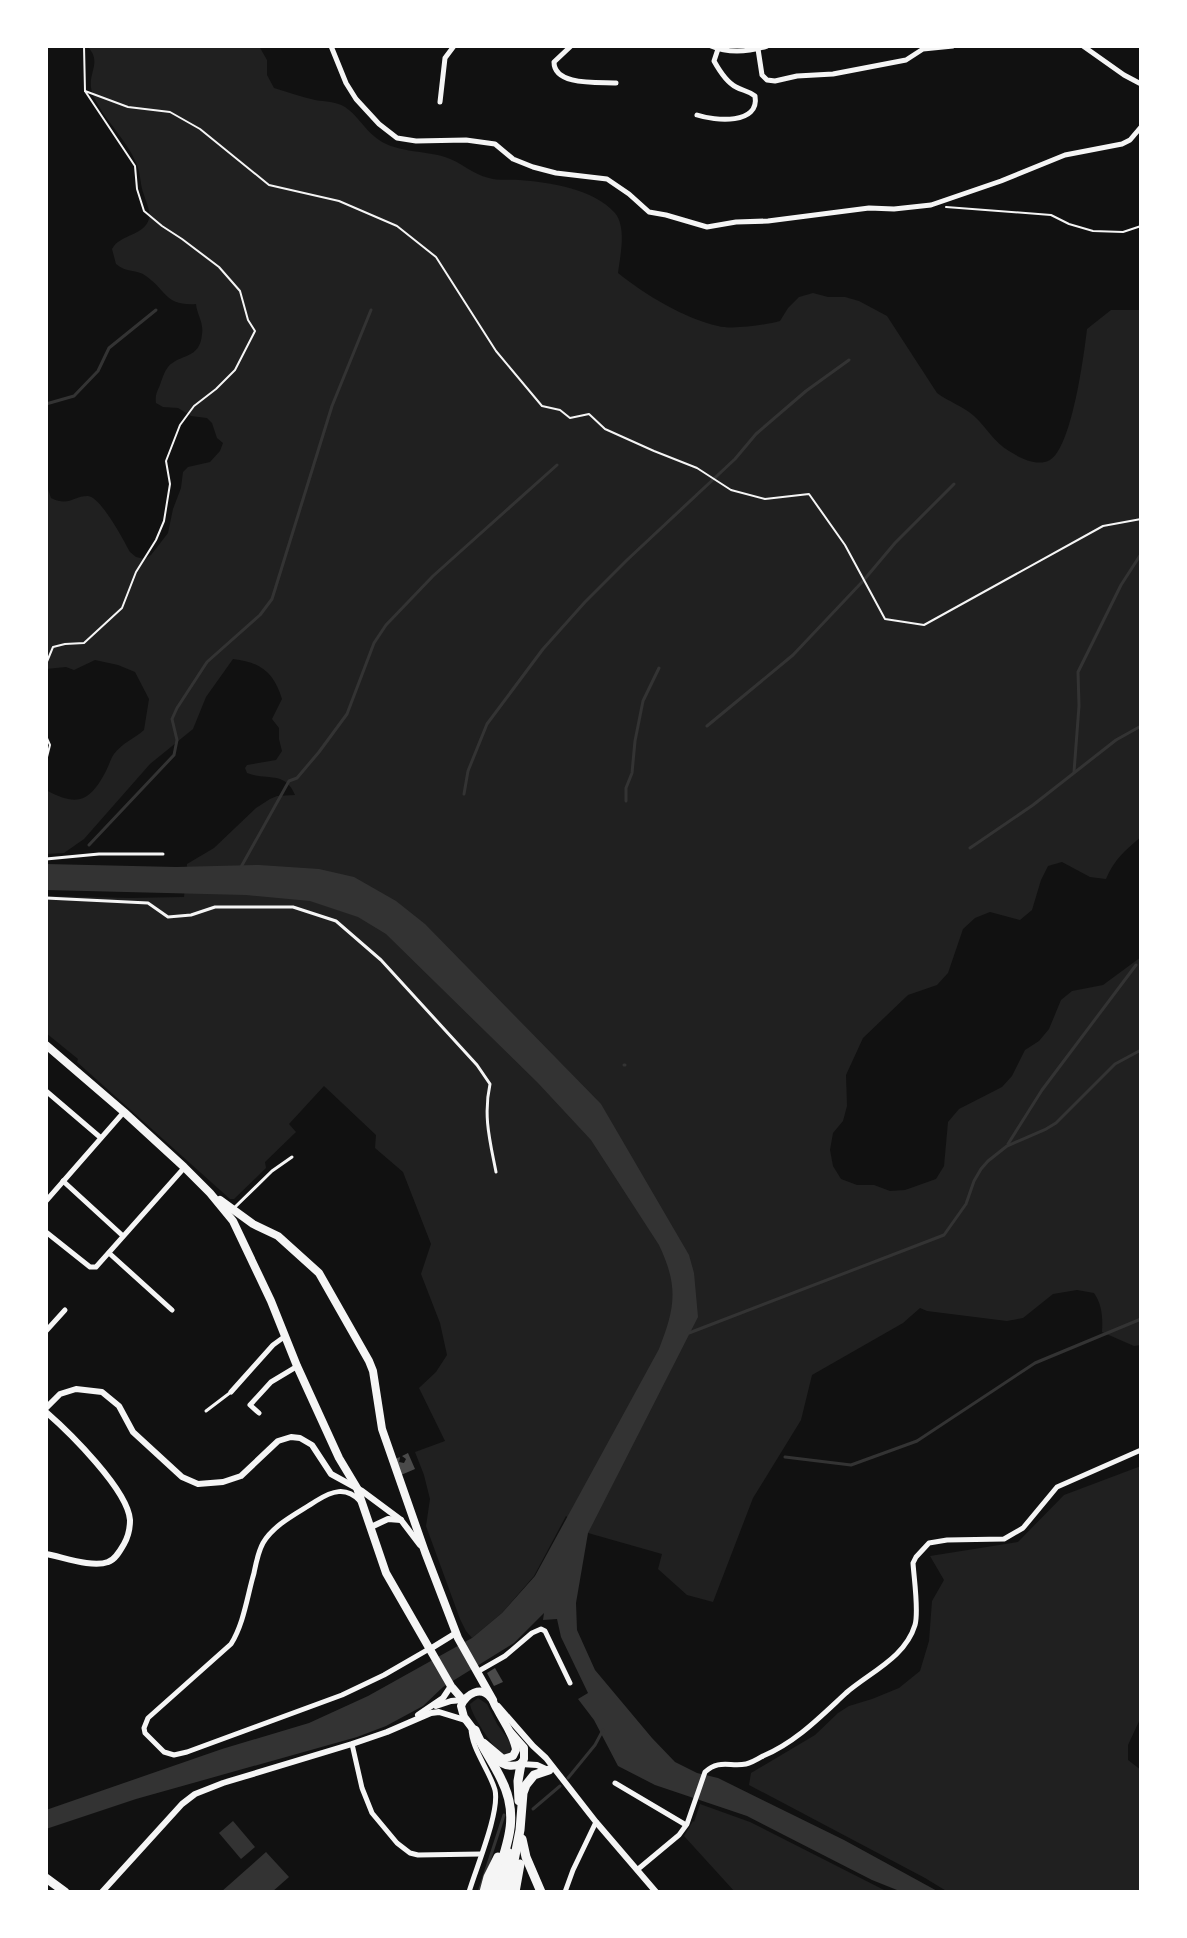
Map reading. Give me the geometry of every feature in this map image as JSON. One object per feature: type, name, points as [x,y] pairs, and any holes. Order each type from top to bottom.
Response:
[{"type":"highway","points":[[471,1726],[503,1782],[538,1892]]},
{"type":"highway","points":[[521,1764],[517,1795],[521,1813]]},
{"type":"highway","points":[[500,1892],[526,1785],[534,1775],[555,1774]]},
{"type":"highway","points":[[484,1892],[495,1860],[516,1828]]},
{"type":"highway","points":[[508,1892],[516,1828]]},
{"type":"highway","points":[[515,1892],[523,1843]]},
{"type":"highway","points":[[492,1892],[506,1844]]},
{"type":"highway","points":[[46,1878],[65,1892]]},
{"type":"main road","points":[[46,1045],[184,1167],[233,1221],[246,1228],[278,1236],[319,1273],[369,1361],[382,1429],[425,1552],[458,1637],[516,1748],[514,1755],[501,1758],[484,1743]]},
{"type":"main road","points":[[210,1193],[233,1209],[246,1228],[297,1366],[339,1458],[357,1488],[386,1573],[451,1686],[463,1700]]},
{"type":"main road","points":[[493,1700],[486,1693],[478,1691],[469,1694],[463,1700],[462,1712],[501,1764],[507,1767],[521,1764],[524,1759],[524,1748],[510,1732]]},
{"type":"street","points":[[331,46],[356,99],[397,138],[495,144],[513,159],[533,167],[607,179],[649,212],[707,227],[869,208],[931,205],[1065,155],[1122,144],[1141,127]]},
{"type":"street","points":[[440,102],[445,58],[454,46]]},
{"type":"street","points":[[571,46],[554,62],[557,73],[567,79],[616,83]]},
{"type":"street","points":[[697,115],[710,119],[744,117],[752,113],[757,105],[755,96],[747,89],[736,87],[723,76],[714,61],[714,47],[742,52],[767,46]]},
{"type":"street","points":[[758,49],[762,75],[767,80],[775,81],[906,60],[923,49],[953,46]]},
{"type":"street","points":[[1083,46],[1141,84]]},
{"type":"street","points":[[46,1091],[101,1138]]},
{"type":"street","points":[[46,1201],[124,1112]]},
{"type":"street","points":[[46,1232],[90,1267],[96,1267],[184,1167]]},
{"type":"street","points":[[63,1181],[123,1236]]},
{"type":"street","points":[[109,1253],[172,1310]]},
{"type":"street","points":[[46,1331],[65,1310]]},
{"type":"street","points":[[231,1392],[285,1336]]},
{"type":"street","points":[[259,1413],[250,1405],[271,1382],[297,1366]]},
{"type":"street","points":[[46,1554],[93,1564],[110,1562],[129,1536],[130,1518],[126,1506],[91,1456],[46,1410],[60,1394],[76,1389],[102,1392],[119,1406],[133,1432],[182,1477],[198,1484],[223,1482],[241,1476],[278,1441],[291,1437],[307,1440],[342,1490],[356,1496],[363,1504]]},
{"type":"street","points":[[637,1870],[679,1835],[686,1825],[705,1772],[710,1767],[728,1763],[746,1764],[791,1742],[853,1688],[880,1670],[909,1641],[916,1621],[913,1563],[929,1543],[1004,1539],[1023,1528],[1057,1487],[1141,1450]]},
{"type":"street","points":[[331,1474],[357,1488],[401,1520],[425,1552]]},
{"type":"street","points":[[342,1490],[323,1496],[270,1534],[257,1557],[239,1631],[231,1644],[148,1718],[145,1733],[164,1752],[174,1755],[187,1752],[342,1695],[458,1637]]},
{"type":"street","points":[[371,1527],[388,1519],[401,1520]]},
{"type":"street","points":[[477,1671],[505,1656],[541,1629],[553,1644],[570,1683]]},
{"type":"street","points":[[406,1725],[443,1698],[451,1686]]},
{"type":"street","points":[[428,1708],[463,1700]]},
{"type":"street","points":[[493,1700],[546,1758],[555,1774],[656,1892]]},
{"type":"street","points":[[102,1892],[182,1804],[195,1794],[352,1744],[439,1712],[471,1726],[471,1736],[491,1776],[496,1795],[493,1819],[469,1892]]},
{"type":"street","points":[[352,1744],[362,1788],[372,1813],[397,1843],[418,1855],[481,1854]]},
{"type":"street","points":[[521,1764],[537,1765],[555,1774]]},
{"type":"street","points":[[615,1783],[686,1825]]},
{"type":"street","points":[[565,1892],[596,1822]]},
{"type":"lane","points":[[46,859],[99,854],[163,854]]},
{"type":"lane","points":[[46,898],[148,903],[168,917],[191,915],[215,907],[293,907],[336,921],[381,960],[477,1065],[490,1084],[486,1102],[487,1123],[496,1172]]},
{"type":"lane","points":[[233,1209],[272,1171],[292,1157]]},
{"type":"lane","points":[[206,1411],[231,1392]]},
{"type":"path","points":[[46,664],[53,647],[84,643],[122,608],[136,572],[164,521],[170,484],[166,461],[180,425],[194,406],[235,370],[255,331],[248,320],[240,291],[219,267],[144,211],[137,189],[135,166],[85,91],[84,46]]},
{"type":"path","points":[[85,91],[128,107],[170,112],[200,129],[269,185],[339,201],[397,226],[436,257],[496,351],[542,406],[560,410],[570,418],[589,414],[605,429],[697,468],[731,490],[765,499],[809,494],[845,545],[885,619],[924,625],[1103,526],[1141,519]]},
{"type":"path","points":[[931,205],[1051,215],[1093,231],[1123,232],[1141,226]]},
{"type":"path","points":[[46,736],[50,745],[46,761]]},
{"type":"shaded area","points":[[87,46],[259,46],[267,60],[267,75],[274,88],[341,105],[371,133],[391,146],[445,157],[489,178],[557,185],[595,198],[619,219],[622,242],[618,273],[665,305],[705,323],[731,327],[780,321],[799,297],[813,293],[859,301],[887,316],[937,393],[970,413],[1004,447],[1029,461],[1040,463],[1050,460],[1065,438],[1076,399],[1087,329],[1111,310],[1141,310],[1141,837],[1120,856],[1106,879],[1090,877],[1062,862],[1048,866],[1032,910],[1020,920],[990,912],[975,918],[963,929],[948,973],[937,985],[908,995],[863,1038],[846,1075],[847,1106],[843,1121],[833,1133],[830,1150],[833,1166],[841,1179],[857,1185],[874,1185],[890,1191],[905,1190],[936,1179],[944,1166],[948,1122],[959,1109],[1002,1087],[1012,1076],[1025,1050],[1039,1041],[1049,1029],[1061,1000],[1072,991],[1103,985],[1141,957],[1141,1345],[1134,1346],[1102,1332],[1097,1297],[1094,1293],[1077,1290],[1053,1294],[1023,1318],[1007,1321],[920,1308],[903,1323],[812,1375],[801,1420],[753,1498],[713,1602],[687,1595],[658,1569],[662,1554],[588,1533],[566,1516],[534,1576],[502,1613],[472,1638],[460,1619],[426,1526],[430,1499],[415,1452],[445,1441],[419,1388],[436,1372],[447,1355],[440,1323],[421,1274],[431,1244],[403,1172],[375,1148],[376,1135],[324,1086],[289,1124],[296,1132],[265,1162],[266,1168],[234,1199],[230,1199],[46,1033],[46,896],[184,897],[187,864],[214,848],[256,808],[270,799],[295,795],[281,779],[247,773],[247,765],[276,760],[282,751],[279,728],[272,719],[282,699],[275,682],[265,670],[233,659],[206,697],[193,729],[150,764],[84,839],[64,853],[46,854],[46,790],[74,800],[88,795],[100,781],[117,750],[144,730],[149,699],[135,672],[118,665],[95,660],[74,670],[66,667],[46,669],[46,483],[51,498],[57,500],[67,501],[83,496],[93,498],[112,520],[130,552],[144,559],[151,555],[168,533],[183,472],[188,467],[210,462],[223,443],[207,418],[191,416],[178,408],[156,403],[156,394],[167,369],[198,348],[202,326],[196,304],[172,300],[146,276],[116,264],[112,249],[120,240],[142,229],[149,219],[149,213],[133,156],[91,89],[94,58]]},
{"type":"shaded area","points":[[46,864],[259,865],[319,869],[354,877],[396,901],[425,924],[601,1104],[689,1255],[698,1317],[588,1533],[576,1603],[577,1630],[595,1670],[675,1762],[697,1773],[718,1778],[844,1840],[939,1892],[902,1892],[872,1880],[747,1816],[655,1785],[618,1766],[594,1720],[578,1699],[588,1693],[561,1637],[557,1619],[543,1620],[544,1613],[514,1643],[443,1687],[423,1706],[386,1726],[357,1737],[136,1799],[46,1829],[46,1810],[222,1749],[309,1723],[368,1696],[472,1638],[502,1613],[535,1576],[659,1349],[669,1321],[672,1286],[659,1245],[591,1140],[538,1083],[386,934],[358,917],[310,901],[246,895],[46,890]]},
{"type":"shaded area","points":[[1141,1466],[1141,1717],[1128,1745],[1128,1760],[1141,1770],[1141,1892],[948,1892],[749,1785],[751,1773],[815,1735],[838,1713],[899,1688],[920,1671],[929,1641],[932,1601],[944,1580],[930,1556],[1018,1542],[1064,1495]]},
{"type":"shaded area","points":[[478,1698],[487,1704],[511,1743],[507,1755],[498,1751],[474,1715],[470,1704]]},
{"type":"shaded area","points":[[700,1804],[750,1822],[888,1892],[735,1892],[684,1836],[694,1822]]},
{"type":"shaded area","points":[[233,1821],[255,1847],[241,1859],[219,1833]]},
{"type":"shaded area","points":[[266,1852],[289,1877],[272,1892],[221,1892]]},
{"type":"building","points":[[408,1453],[415,1469],[401,1475],[395,1459],[400,1457],[399,1462],[404,1463],[406,1459],[402,1456]]},
{"type":"building","points":[[495,1668],[503,1682],[494,1686],[487,1673]]},
{"type":"waterway","points":[[46,404],[74,396],[98,371],[109,348],[156,310]]},
{"type":"waterway","points":[[89,845],[174,755],[177,740],[172,719],[207,662],[260,615],[272,599],[332,406],[371,310]]},
{"type":"waterway","points":[[464,794],[468,771],[487,724],[543,649],[585,602],[735,459],[756,434],[806,391],[849,360]]},
{"type":"waterway","points":[[241,867],[289,781],[297,778],[347,714],[374,643],[386,625],[433,576],[557,465]]},
{"type":"waterway","points":[[707,726],[793,655],[895,543],[954,484]]},
{"type":"waterway","points":[[1074,772],[1078,672],[1121,585],[1141,554]]},
{"type":"waterway","points":[[626,801],[643,701],[659,668]]},
{"type":"waterway","points":[[970,848],[1033,805],[1116,740],[1141,726]]},
{"type":"waterway","points":[[1008,1144],[1042,1090],[1136,965]]},
{"type":"waterway","points":[[689,1333],[944,1235],[966,1204],[974,1181],[988,1161],[1007,1146],[1056,1123],[1115,1064],[1141,1050]]},
{"type":"waterway","points":[[785,1457],[851,1465],[917,1441],[1035,1363],[1141,1319]]},
{"type":"waterway","points":[[568,1778],[603,1730]]},
{"type":"waterway","points":[[533,1809],[560,1786]]},
{"type":"waterway","points":[[479,1892],[504,1815]]}]
